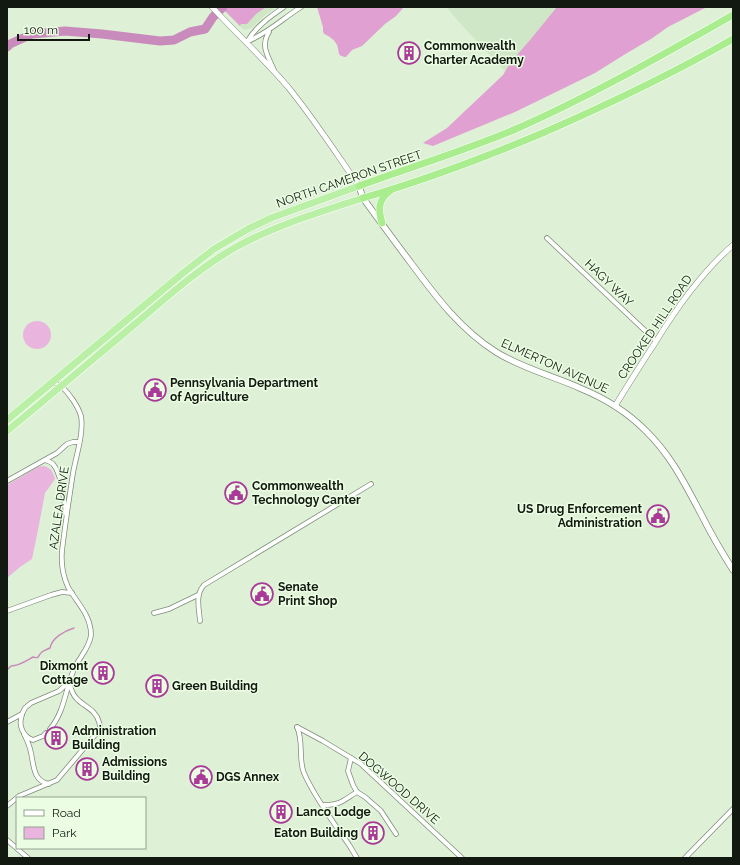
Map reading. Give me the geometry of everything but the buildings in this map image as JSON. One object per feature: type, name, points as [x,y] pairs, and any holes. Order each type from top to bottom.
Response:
[{"type":"highway","name":"NORTH CAMERON STREET","points":[[7,420],[183,273],[226,242],[248,229],[271,218],[470,148],[539,118],[609,84],[733,15]]},
{"type":"highway","name":"NORTH CAMERON STREET","points":[[7,432],[180,286],[223,255],[246,242],[270,230],[297,220],[489,156],[634,92],[733,40]]},
{"type":"highway","points":[[382,223],[379,212],[380,204],[383,196],[390,190]]},
{"type":"main road","name":"ELMERTON AVENUE","points":[[359,186],[363,198],[439,300],[459,323],[497,352],[515,362],[593,393],[615,406],[646,430],[669,457],[681,475],[708,529],[733,570]]},
{"type":"street","points":[[212,7],[276,74],[298,100],[316,123],[359,186]]},
{"type":"street","points":[[246,42],[251,34],[284,7]]},
{"type":"street","points":[[246,42],[255,39],[271,29],[301,7]]},
{"type":"street","points":[[271,29],[266,37],[265,48],[276,74]]},
{"type":"street","name":"HAGY WAY","points":[[547,238],[656,341]]},
{"type":"street","name":"CROOKED HILL ROAD","points":[[615,406],[674,312],[710,266],[733,245]]},
{"type":"street","points":[[56,380],[61,386]]},
{"type":"street","name":"AZALEA DRIVE","points":[[50,729],[60,713],[76,664],[89,643],[90,637],[90,627],[87,616],[65,579],[62,566],[66,520],[82,423],[74,401],[56,380]]},
{"type":"street","points":[[7,481],[57,453],[70,443],[79,442]]},
{"type":"street","points":[[45,460],[52,463],[59,477],[63,494],[66,520]]},
{"type":"street","points":[[200,621],[198,595],[204,585],[371,484]]},
{"type":"street","points":[[7,611],[51,595],[62,592],[72,593]]},
{"type":"street","points":[[154,613],[169,610],[198,595]]},
{"type":"street","points":[[18,797],[54,782],[101,729],[97,715],[75,696],[71,690],[69,682],[59,691],[25,708],[20,722],[31,751],[36,774],[43,782],[49,784]]},
{"type":"street","points":[[7,722],[22,714]]},
{"type":"street","name":"DOGWOOD DRIVE","points":[[322,806],[303,769],[301,760],[300,732],[297,727],[323,741],[365,768],[462,858]]},
{"type":"street","points":[[24,734],[33,740],[43,736],[46,733]]},
{"type":"street","points":[[351,758],[348,771],[357,792],[381,811],[396,834]]},
{"type":"street","points":[[357,792],[339,803],[322,806],[357,858]]},
{"type":"street","points":[[7,806],[16,798]]},
{"type":"street","points":[[685,858],[733,808]]},
{"type":"street","points":[[7,840],[16,848]]},
{"type":"street","points":[[18,849],[28,858]]},
{"type":"shaded area","points":[[221,7],[276,7],[252,28],[244,30]]},
{"type":"shaded area","points":[[221,7],[266,7],[256,14],[247,24],[241,24],[240,26]]},
{"type":"shaded area","points":[[317,7],[404,7],[362,46],[352,50],[346,57],[340,55],[335,41],[324,34]]},
{"type":"shaded area","points":[[446,7],[689,7],[529,97]]},
{"type":"shaded area","points":[[557,7],[707,7],[668,27],[595,73],[515,112],[433,146],[423,143],[447,128],[503,75],[510,63]]},
{"type":"green space","points":[[37,321],[47,325],[51,335],[47,345],[37,349],[27,345],[23,335],[27,325]]},
{"type":"green space","points":[[38,467],[48,467],[51,470],[55,479],[45,493],[32,559],[7,578],[7,485]]},
{"type":"waterway","points":[[7,47],[10,44],[32,34],[65,31],[160,41],[174,40],[190,32],[205,29],[213,17],[223,7]]},
{"type":"waterway","points":[[7,670],[11,666],[20,664],[33,657],[38,657],[40,653],[50,648],[53,641],[59,635],[74,628]]},
{"type":"place","name":"Commonwealth Charter Academy","points":[[409,53]]},
{"type":"place","name":"Pennsylvania Department of Agriculture","points":[[155,390]]},
{"type":"place","name":"Commonwealth Technology Canter","points":[[236,493]]},
{"type":"place","name":"US Drug Enforcement Administration","points":[[658,516]]},
{"type":"place","name":"Senate Print Shop","points":[[262,594]]},
{"type":"place","name":"Dixmont Cottage","points":[[103,673]]},
{"type":"place","name":"Green Building","points":[[157,686]]},
{"type":"place","name":"Administration Building","points":[[56,738]]},
{"type":"place","name":"Admissions Building","points":[[87,769]]},
{"type":"place","name":"DGS Annex","points":[[201,777]]},
{"type":"place","name":"Lanco Lodge","points":[[281,812]]},
{"type":"place","name":"Eaton Building","points":[[373,833]]}]
